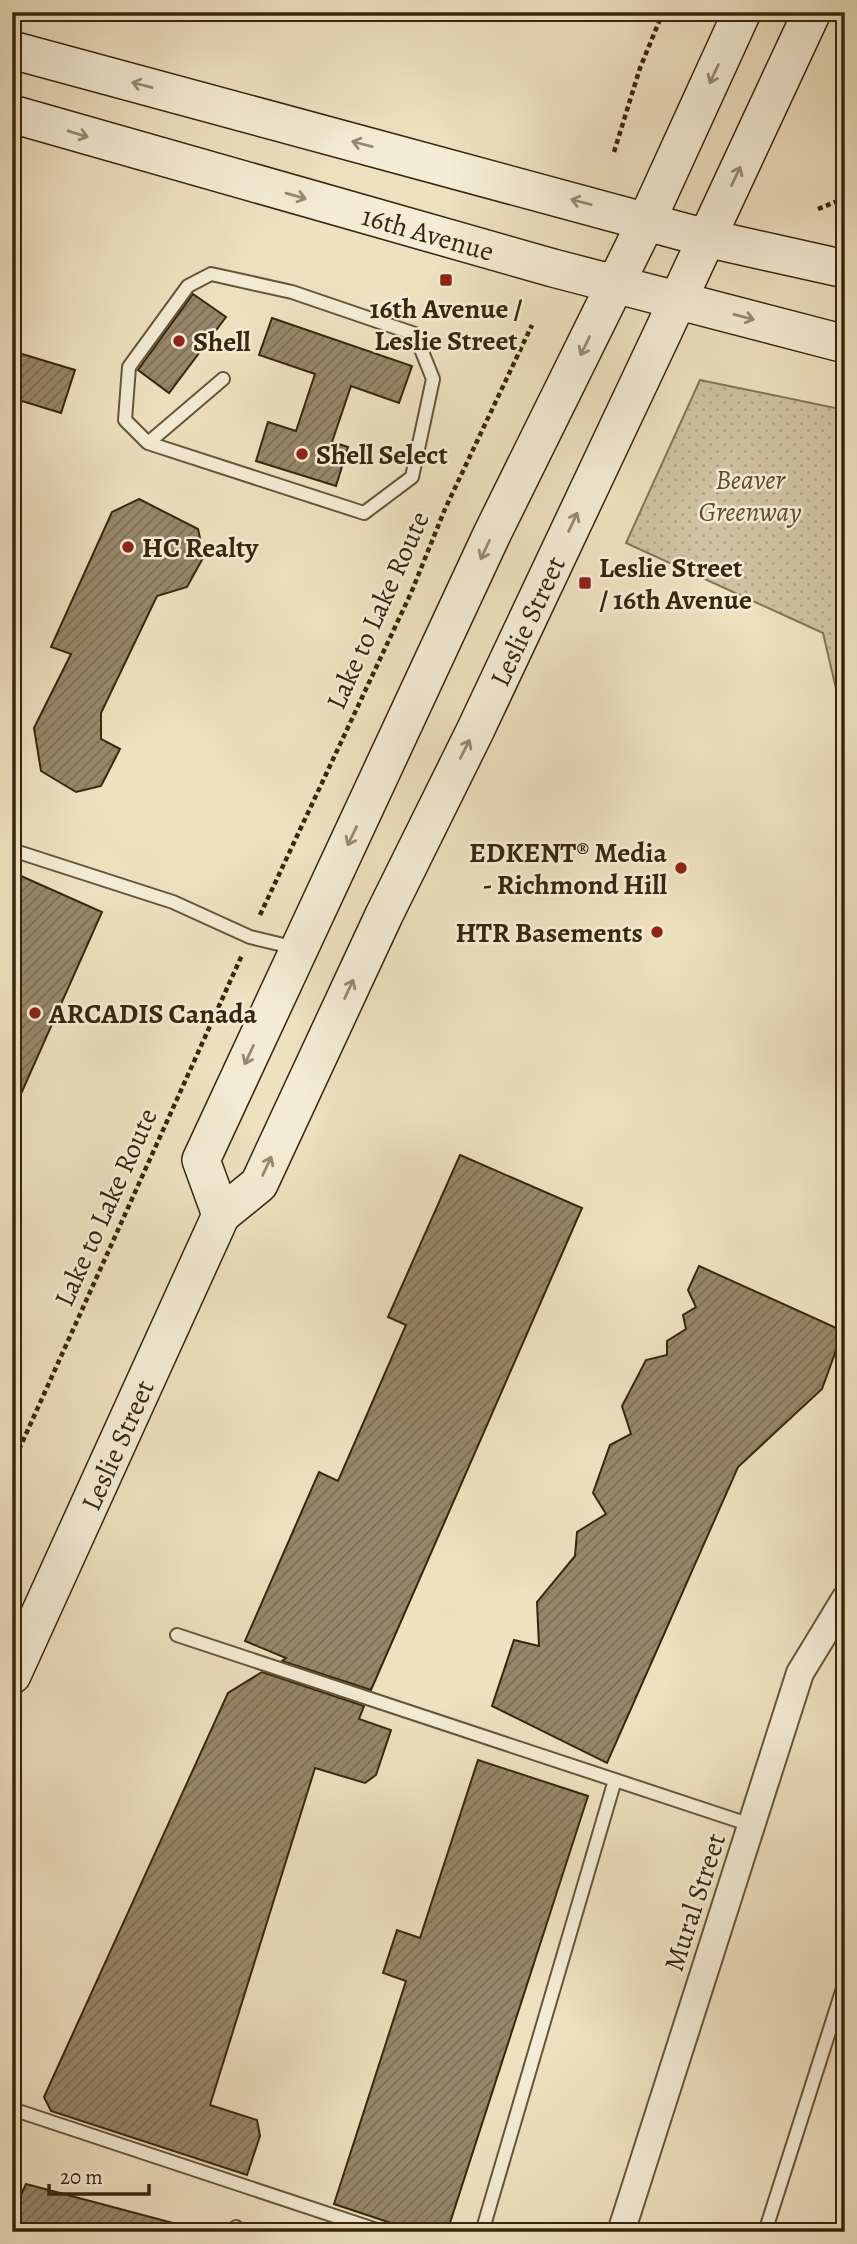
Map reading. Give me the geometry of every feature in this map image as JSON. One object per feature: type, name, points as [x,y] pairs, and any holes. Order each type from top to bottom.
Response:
[{"type":"main road","points":[[221,1215],[201,1160],[492,534],[647,220],[742,12]]},
{"type":"main road","name":"Leslie Street","points":[[12,1675],[221,1215],[259,1184],[812,12]]},
{"type":"main road","points":[[12,50],[706,237],[845,269]]},
{"type":"main road","name":"16th Avenue","points":[[12,114],[615,285],[845,344]]},
{"type":"street","name":"Mural Street","points":[[621,2232],[800,1674],[845,1599]]},
{"type":"lane","points":[[211,274],[292,292],[415,334],[433,379],[412,477],[364,513],[148,443],[125,420],[129,367],[188,286],[211,274]]},
{"type":"lane","points":[[148,443],[223,379]]},
{"type":"lane","points":[[12,850],[173,902],[250,937],[298,948]]},
{"type":"lane","points":[[177,1635],[751,1825]]},
{"type":"lane","points":[[482,2232],[615,1780]]},
{"type":"lane","points":[[765,2232],[845,1982]]},
{"type":"lane","points":[[12,2109],[383,2232]]},
{"type":"path","points":[[614,152],[640,68],[663,12]]},
{"type":"path","points":[[818,209],[845,198]]},
{"type":"path","name":"Lake to Lake Route","points":[[262,912],[411,593],[445,509],[532,325]]},
{"type":"path","name":"Lake to Lake Route","points":[[12,1465],[237,967]]},
{"type":"green space","name":"Beaver Greenway","points":[[700,380],[845,410],[845,727],[823,633],[626,543]]},
{"type":"building","name":"Shell","points":[[193,294],[226,317],[169,393],[138,370]]},
{"type":"building","points":[[272,318],[412,366],[399,403],[351,386],[332,442],[348,447],[336,486],[256,461],[268,422],[296,431],[315,374],[259,355]]},
{"type":"building","points":[[12,351],[75,370],[61,413],[12,398]]},
{"type":"building","points":[[139,499],[198,529],[204,556],[187,587],[157,596],[101,713],[101,739],[120,749],[101,786],[76,792],[41,771],[34,728],[71,654],[51,647],[112,512]]},
{"type":"building","name":"ARCADIS Canada","points":[[12,872],[102,912],[12,1114]]},
{"type":"building","points":[[460,1155],[582,1208],[371,1690],[282,1661],[286,1658],[245,1641],[319,1472],[338,1481],[406,1325],[388,1317]]},
{"type":"building","points":[[699,1266],[843,1331],[822,1389],[738,1467],[607,1763],[492,1706],[514,1640],[539,1646],[537,1602],[575,1556],[577,1532],[606,1514],[593,1493],[610,1445],[631,1434],[622,1406],[646,1360],[667,1355],[667,1341],[686,1329],[683,1315],[696,1307],[688,1290]]},
{"type":"building","points":[[262,1672],[364,1706],[359,1719],[391,1730],[376,1775],[365,1783],[315,1768],[210,2105],[257,2120],[260,2136],[247,2175],[51,2111],[44,2097],[228,1693]]},
{"type":"building","points":[[478,1760],[588,1796],[447,2232],[418,2232],[334,2204],[406,1981],[383,1973],[397,1930],[420,1938]]},
{"type":"building","points":[[26,2184],[173,2223],[172,2232],[12,2232],[12,2214]]},
{"type":"place","name":"16th Avenue / Leslie Street","points":[[446,280]]},
{"type":"place","name":"Shell","points":[[179,341]]},
{"type":"place","name":"Shell Select","points":[[302,454]]},
{"type":"place","name":"HC Realty","points":[[128,547]]},
{"type":"place","name":"Leslie Street / 16th Avenue","points":[[585,583]]},
{"type":"place","name":"EDKENT® Media - Richmond Hill","points":[[681,868]]},
{"type":"place","name":"HTR Basements","points":[[657,932]]},
{"type":"place","name":"ARCADIS Canada","points":[[35,1013]]}]
